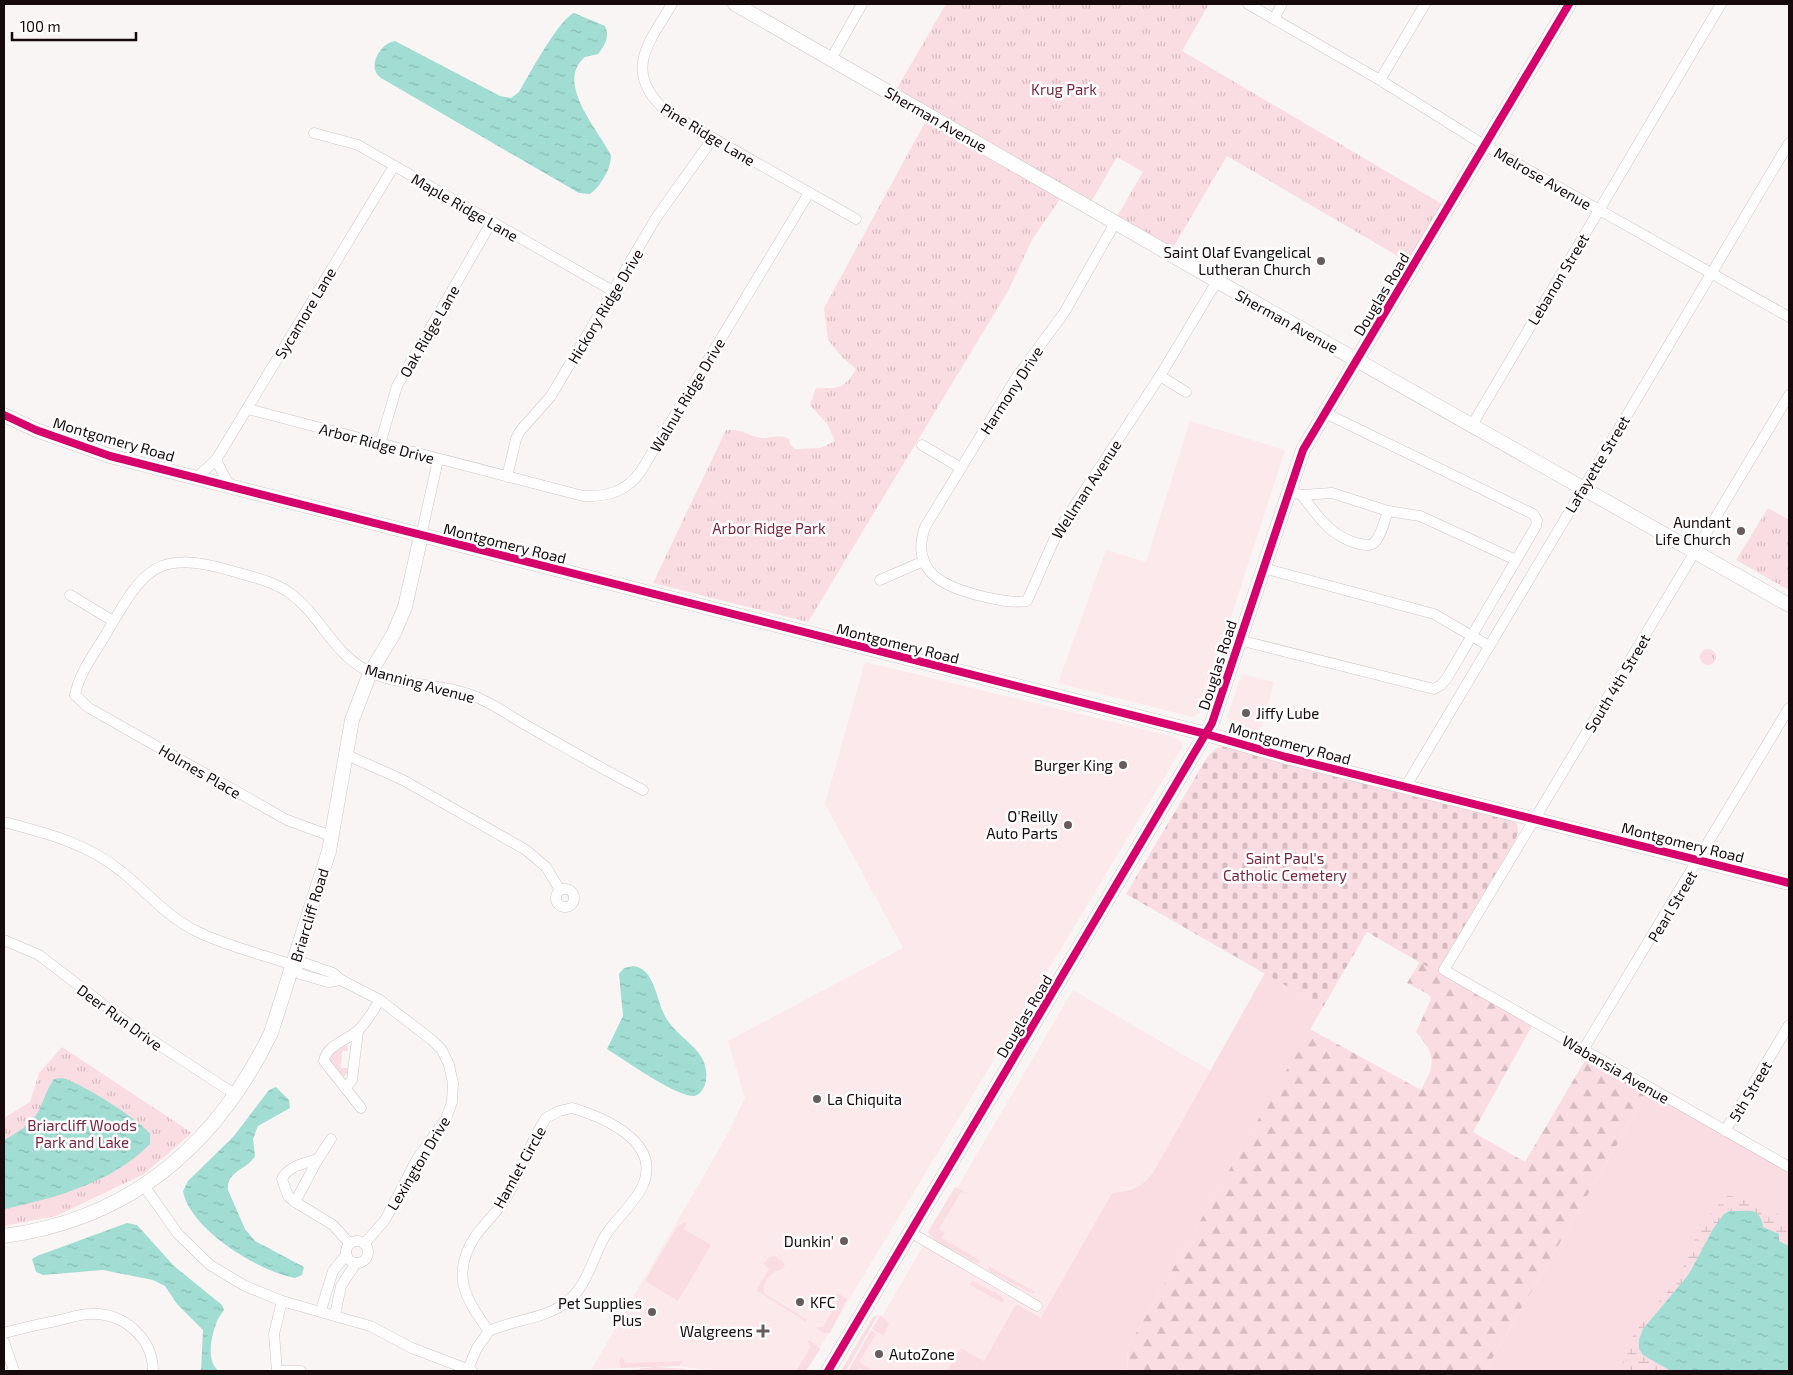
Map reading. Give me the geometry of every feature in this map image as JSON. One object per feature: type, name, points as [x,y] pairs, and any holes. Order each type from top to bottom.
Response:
[{"type":"street","name":"Pine Ridge Lane","points":[[672,4],[644,51],[642,63],[644,78],[653,98],[667,112],[856,219]]},
{"type":"street","name":"Sherman Avenue","points":[[735,4],[1115,223],[1695,553],[1789,604]]},
{"type":"street","points":[[831,59],[862,4]]},
{"type":"street","name":"Melrose Avenue","points":[[1248,4],[1380,80],[1484,145],[1789,317]]},
{"type":"street","points":[[1274,18],[1282,4]]},
{"type":"street","points":[[1380,80],[1425,4]]},
{"type":"street","name":"Douglas Road","points":[[828,1371],[1212,724],[1263,568],[1296,494],[1303,450],[1569,4]]},
{"type":"street","name":"Lebanon Street","points":[[1472,425],[1720,4]]},
{"type":"street","name":"Maple Ridge Lane","points":[[314,133],[351,142],[613,291]]},
{"type":"street","name":"Hickory Ridge Drive","points":[[507,476],[516,439],[520,431],[551,396],[656,218],[713,138]]},
{"type":"street","name":"Lafayette Street","points":[[1406,786],[1789,143]]},
{"type":"street","name":"Sycamore Lane","points":[[197,476],[216,460],[394,166]]},
{"type":"street","name":"Walnut Ridge Drive","points":[[507,476],[582,496],[596,497],[617,492],[634,481],[809,193]]},
{"type":"street","name":"Oak Ridge Lane","points":[[380,444],[397,386],[491,223]]},
{"type":"street","name":"Harmony Drive","points":[[924,561],[922,538],[925,527],[1016,378],[1064,313],[1115,223]]},
{"type":"street","name":"Wellman Avenue","points":[[924,561],[930,572],[939,581],[956,590],[1014,603],[1027,601],[1058,531],[1160,376],[1217,281]]},
{"type":"street","points":[[1160,376],[1186,392]]},
{"type":"street","name":"South 4th Street","points":[[1444,970],[1789,395]]},
{"type":"street","name":"Arbor Ridge Drive","points":[[248,409],[438,460],[507,476]]},
{"type":"street","points":[[1239,640],[1434,688],[1441,685],[1447,678],[1536,526],[1537,520],[1533,514],[1325,413]]},
{"type":"street","name":"Montgomery Road","points":[[4,415],[68,443],[110,456],[197,476],[421,536],[1206,734],[1250,748],[1789,882]]},
{"type":"street","points":[[922,445],[961,468]]},
{"type":"street","points":[[216,460],[227,481],[233,486]]},
{"type":"street","name":"Briarcliff Road","points":[[4,1236],[64,1224],[102,1209],[144,1186],[197,1144],[236,1095],[271,1033],[329,851],[352,720],[370,673],[394,633],[405,607],[438,460]]},
{"type":"street","points":[[1296,494],[1332,493],[1388,511],[1429,519],[1516,560]]},
{"type":"street","points":[[1296,494],[1332,531],[1342,538],[1365,546],[1372,544],[1379,538],[1388,511]]},
{"type":"street","name":"Manning Avenue","points":[[76,695],[80,678],[137,584],[158,567],[175,561],[190,561],[213,565],[272,583],[286,590],[302,603],[343,653],[370,673],[471,695],[601,769],[643,790]]},
{"type":"street","points":[[880,580],[924,561]]},
{"type":"street","points":[[1263,568],[1422,609],[1489,646]]},
{"type":"street","points":[[70,595],[113,621]]},
{"type":"street","name":"Holmes Place","points":[[76,695],[89,708],[287,820],[331,836]]},
{"type":"street","name":"Pearl Street","points":[[1583,1050],[1700,860],[1789,708]]},
{"type":"street","points":[[347,754],[402,780],[526,850],[546,867],[560,890]]},
{"type":"street","name":"Lexington Drive","points":[[4,822],[70,841],[96,854],[121,871],[173,916],[196,931],[293,965],[305,964],[332,973],[340,980],[380,1000],[442,1050],[451,1074],[453,1094],[446,1119],[417,1159],[385,1220],[364,1244],[367,1256],[364,1261],[356,1263],[341,1286],[335,1315]]},
{"type":"street","name":"Deer Run Drive","points":[[4,940],[39,955],[138,1031],[236,1095]]},
{"type":"street","name":"Wabansia Avenue","points":[[1444,970],[1789,1167]]},
{"type":"street","points":[[361,1108],[324,1061],[328,1050],[358,1032],[380,1000]]},
{"type":"street","name":"5th Street","points":[[1726,1130],[1789,1025]]},
{"type":"street","points":[[345,1088],[352,1080],[358,1032]]},
{"type":"street","name":"Hamlet Circle","points":[[572,1108],[589,1113],[631,1137],[642,1147],[646,1156],[647,1175],[641,1188],[605,1236],[578,1291],[566,1303],[556,1309],[505,1324],[489,1331],[470,1306],[462,1286],[462,1267],[476,1237],[506,1198],[537,1132],[546,1118],[558,1111],[572,1108]]},
{"type":"street","points":[[295,1202],[331,1139]]},
{"type":"street","points":[[318,1159],[291,1168],[285,1173],[282,1179],[288,1196],[333,1225],[350,1244]]},
{"type":"street","points":[[144,1186],[178,1234],[210,1265],[245,1286],[282,1300],[370,1326],[412,1348],[468,1371],[477,1348],[489,1331]]},
{"type":"street","points":[[910,1232],[1037,1306]]},
{"type":"street","points":[[321,1310],[333,1271],[346,1255],[346,1250],[350,1244],[356,1241],[364,1244]]},
{"type":"street","points":[[346,1255],[350,1261],[356,1263]]},
{"type":"street","points":[[282,1300],[274,1334],[277,1371],[301,1371]]},
{"type":"street","points":[[4,1333],[89,1314],[110,1316],[128,1324],[142,1337],[151,1353],[153,1371]]},
{"type":"street","points":[[4,1342],[14,1371]]},
{"type":"shaded area","points":[[1190,421],[1285,450],[1200,713],[1193,717],[1058,683],[1106,550],[1146,562]]},
{"type":"shaded area","points":[[865,662],[1175,737],[1181,741],[1182,748],[806,1371],[714,1371],[663,1364],[591,1370],[726,1137],[745,1098],[728,1041],[903,948],[825,804]]},
{"type":"shaded area","points":[[1242,674],[1274,682],[1260,734],[1232,727],[1227,717]]},
{"type":"shaded area","points":[[1073,990],[1211,1071],[1157,1166],[1142,1186],[1112,1193],[1041,1319],[1016,1304],[984,1361],[961,1348],[947,1371],[850,1371]]},
{"type":"green space","name":"Krug Park","points":[[946,4],[1209,4],[1182,51],[1447,207],[1413,265],[1227,156],[1170,253],[1115,220],[1143,172],[1117,157],[1090,204],[896,90]]},
{"type":"green space","name":"Arbor Ridge Park","points":[[929,115],[1062,196],[1033,238],[1008,291],[808,622],[653,583],[726,430],[761,438],[782,437],[789,439],[790,444],[795,449],[820,448],[835,441],[828,425],[810,405],[816,388],[835,388],[844,384],[856,369],[843,358],[828,340],[824,308]]},
{"type":"green space","points":[[1768,508],[1789,520],[1789,590],[1736,560]]},
{"type":"green space","points":[[1708,649],[1716,657],[1708,665],[1700,657]]},
{"type":"green space","name":"Saint Paul's Catholic Cemetery","points":[[1226,746],[1515,820],[1518,830],[1515,841],[1438,973],[1367,932],[1323,1007],[1126,894],[1208,756],[1217,748]]},
{"type":"green space","points":[[1420,962],[1532,1026],[1473,1132],[1525,1162],[1587,1057],[1648,1091],[1485,1371],[1128,1371],[1127,1349],[1310,1029],[1421,1090],[1429,1074],[1432,1060],[1428,1047],[1416,1032],[1431,999],[1428,994],[1407,983]]},
{"type":"green space","points":[[1265,973],[1323,1007],[1127,1349],[1128,1371],[947,1371],[961,1348],[984,1361],[1016,1304],[1041,1318],[1112,1193],[1139,1186],[1148,1179],[1157,1166]]},
{"type":"green space","points":[[347,1044],[348,1051],[342,1051],[341,1068],[348,1068],[348,1073],[343,1077],[330,1060],[331,1053]]},
{"type":"green space","name":"Briarcliff Woods Park and Lake","points":[[62,1047],[192,1133],[144,1174],[56,1216],[4,1226],[4,1118],[30,1102],[39,1073]]},
{"type":"green space","points":[[1648,1091],[1789,1172],[1789,1371],[1485,1371]]},
{"type":"green space","points":[[955,1187],[968,1194],[961,1192],[939,1229],[945,1233],[942,1238],[979,1260],[983,1255],[978,1264],[935,1241],[928,1232]]},
{"type":"green space","points":[[1728,1195],[1749,1201],[1789,1219],[1789,1246],[1738,1211],[1730,1211],[1713,1229],[1689,1274],[1643,1329],[1639,1340],[1639,1349],[1643,1355],[1671,1371],[1617,1371],[1627,1356],[1630,1341],[1642,1322],[1668,1291],[1683,1268],[1701,1224]]},
{"type":"green space","points":[[687,1223],[684,1229],[711,1245],[678,1301],[645,1281],[677,1227]]},
{"type":"green space","points":[[775,1256],[785,1266],[769,1277],[766,1281],[764,1293],[806,1319],[806,1322],[756,1290],[769,1269],[764,1264],[769,1257]]},
{"type":"green space","points":[[989,1266],[1035,1292],[1033,1294],[989,1271]]},
{"type":"green space","points":[[973,1281],[1001,1296],[1004,1300],[1002,1303],[969,1284]]},
{"type":"green space","points":[[836,1294],[840,1294],[847,1299],[830,1333],[823,1333],[816,1327],[823,1327],[839,1299]]},
{"type":"green space","points":[[878,1315],[846,1371],[841,1371],[873,1317]]},
{"type":"green space","points":[[880,1315],[889,1323],[884,1336],[872,1329]]},
{"type":"green space","points":[[871,1330],[876,1334],[859,1362],[874,1371],[865,1371],[859,1368],[857,1371],[848,1371]]},
{"type":"green space","points":[[810,1340],[820,1349],[806,1371],[796,1371],[811,1346],[807,1342]]},
{"type":"green space","points":[[623,1357],[625,1363],[683,1361],[679,1366],[621,1368],[619,1360]]},
{"type":"green space","points":[[654,1367],[688,1369],[681,1371],[623,1371]]},
{"type":"water","points":[[574,13],[605,26],[607,34],[605,44],[598,54],[585,57],[577,68],[574,80],[576,93],[582,106],[611,156],[611,161],[604,177],[598,187],[590,194],[579,193],[381,78],[375,68],[375,62],[380,51],[384,46],[395,41],[500,96],[511,98],[519,92],[560,25]]},
{"type":"water","points":[[633,966],[646,972],[669,1023],[691,1044],[703,1059],[706,1068],[706,1081],[702,1090],[697,1095],[690,1096],[667,1086],[607,1049],[623,1016],[619,974],[624,968]]},
{"type":"water","points":[[61,1078],[81,1086],[123,1111],[150,1134],[150,1144],[135,1158],[101,1179],[63,1194],[4,1209],[4,1140],[32,1120],[38,1112],[54,1079]]},
{"type":"water","points":[[276,1087],[289,1100],[290,1108],[258,1126],[253,1139],[255,1156],[230,1179],[228,1190],[245,1229],[255,1241],[304,1267],[302,1275],[295,1278],[264,1267],[228,1247],[198,1220],[188,1205],[183,1191],[188,1181],[234,1136],[269,1090]]},
{"type":"water","points":[[1730,1211],[1752,1211],[1756,1213],[1759,1215],[1763,1227],[1779,1234],[1779,1241],[1789,1246],[1789,1371],[1671,1371],[1643,1355],[1639,1349],[1639,1340],[1643,1329],[1689,1274],[1713,1229],[1724,1214]]},
{"type":"water","points":[[127,1223],[137,1225],[174,1266],[222,1305],[224,1310],[217,1322],[211,1349],[212,1362],[219,1371],[201,1371],[203,1330],[177,1304],[165,1286],[153,1280],[103,1270],[43,1275],[36,1272],[32,1259],[37,1256]]},
{"type":"cycle path","points":[[828,1371],[1212,723],[1303,450],[1569,4]]},
{"type":"cycle path","points":[[4,415],[36,430],[110,456],[1206,734],[1286,757],[1789,883]]},
{"type":"place","name":"Saint Olaf Evangelical Lutheran Church","points":[[1321,261]]},
{"type":"place","name":"Aundant Life Church","points":[[1741,531]]},
{"type":"place","name":"Jiffy Lube","points":[[1246,713]]},
{"type":"place","name":"Burger King","points":[[1123,765]]},
{"type":"place","name":"O'Reilly Auto Parts","points":[[1068,825]]},
{"type":"place","name":"La Chiquita","points":[[817,1099]]},
{"type":"place","name":"Dunkin'","points":[[844,1241]]},
{"type":"place","name":"KFC","points":[[800,1302]]},
{"type":"place","name":"Pet Supplies Plus","points":[[652,1312]]},
{"type":"place","name":"Walgreens","points":[[763,1331]]},
{"type":"place","name":"AutoZone","points":[[879,1354]]}]
